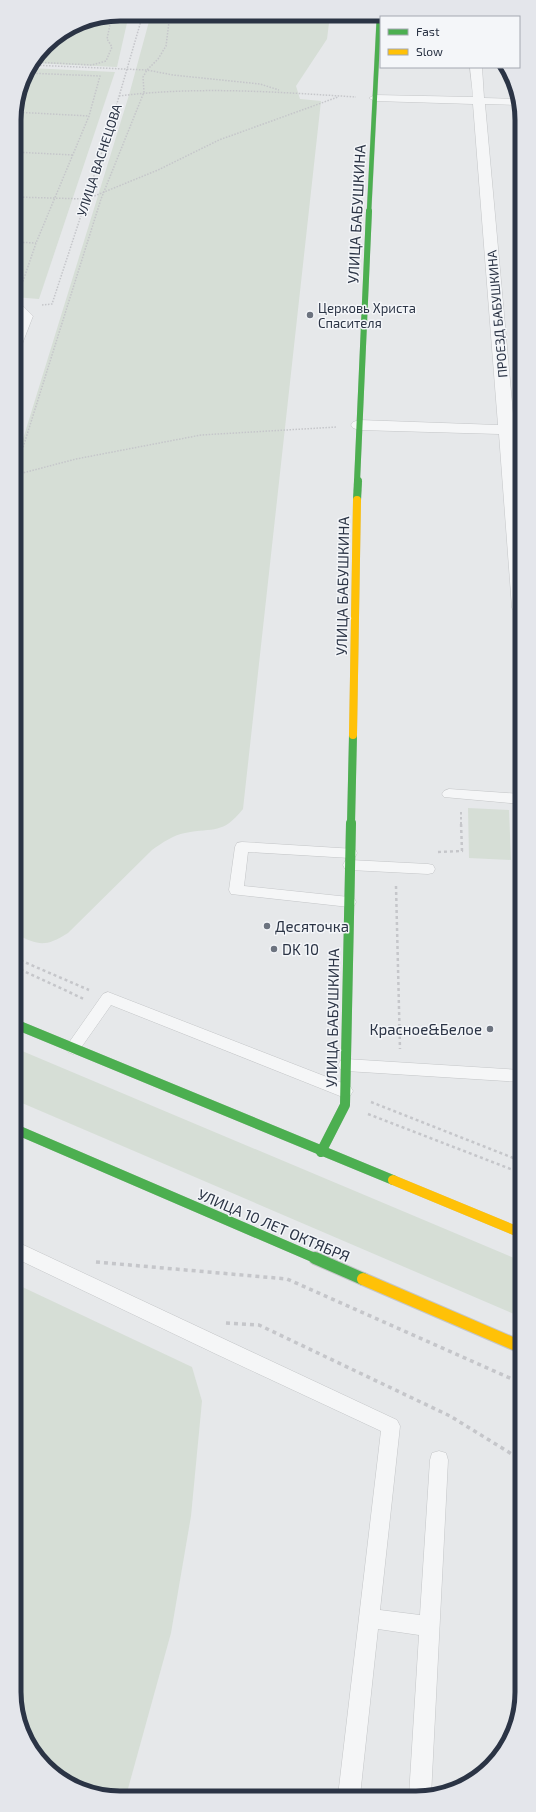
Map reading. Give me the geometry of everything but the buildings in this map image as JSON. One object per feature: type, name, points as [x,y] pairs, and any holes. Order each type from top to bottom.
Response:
[{"type":"street","name":"УЛИЦА БАБУШКИНА","points":[[322,1152],[345,1106],[359,425],[379,21]]},
{"type":"street","name":"ПРОЕЗД БАБУШКИНА","points":[[476,68],[478,101],[514,430],[515,455]]},
{"type":"street","points":[[375,98],[513,102]]},
{"type":"street","points":[[359,425],[514,430]]},
{"type":"street","points":[[21,1026],[515,1231]]},
{"type":"street","name":"УЛИЦА 10 ЛЕТ ОКТЯБРЯ","points":[[21,1132],[515,1344]]},
{"type":"lane","points":[[21,309],[28,316],[21,334]]},
{"type":"lane","points":[[455,795],[515,798]]},
{"type":"lane","points":[[349,902],[236,890],[242,847],[350,859],[400,868],[428,869]]},
{"type":"lane","points":[[73,1048],[108,998],[345,1091]]},
{"type":"lane","points":[[346,1065],[515,1076]]},
{"type":"lane","points":[[21,1251],[222,1348],[391,1426],[350,1791]]},
{"type":"lane","points":[[420,1791],[439,1460]]},
{"type":"lane","points":[[369,1618],[429,1626]]},
{"type":"path","points":[[40,62],[92,65],[106,61],[112,47],[107,39],[111,21]]},
{"type":"path","name":"УЛИЦА ВАСНЕЦОВА","points":[[52,304],[128,69],[141,21]]},
{"type":"path","points":[[21,455],[104,192],[144,92],[143,77],[147,70],[158,59],[166,46],[169,21]]},
{"type":"path","points":[[37,66],[147,70],[173,75],[260,84],[283,91]]},
{"type":"path","points":[[21,287],[36,244],[89,116],[100,76],[33,73]]},
{"type":"path","points":[[119,96],[144,92],[209,89],[283,91],[375,98]]},
{"type":"path","points":[[21,197],[54,199],[87,198],[158,170],[219,140],[340,96]]},
{"type":"path","points":[[21,112],[89,116]]},
{"type":"path","points":[[21,152],[73,155]]},
{"type":"path","points":[[21,243],[36,244]]},
{"type":"path","points":[[21,473],[76,459],[201,435],[359,425]]},
{"type":"path","points":[[434,852],[462,851],[455,795]]},
{"type":"path","points":[[400,868],[396,874],[401,1068]]},
{"type":"path","points":[[21,961],[108,998]]},
{"type":"path","points":[[345,1091],[515,1159]]},
{"type":"path","points":[[94,1262],[287,1278],[515,1380]]},
{"type":"path","points":[[220,1323],[259,1325],[450,1416],[515,1456]]},
{"type":"shaded area","points":[[127,21],[117,67],[39,63],[50,50],[70,34],[88,26],[101,23]]},
{"type":"shaded area","points":[[149,21],[329,21],[327,39],[296,86],[300,99],[321,101],[243,809],[229,823],[223,826],[211,830],[195,831],[172,837],[152,850],[68,933],[53,941],[42,943],[30,941],[21,937],[21,446],[129,95]]},
{"type":"shaded area","points":[[35,68],[115,72],[39,299],[21,298],[21,113],[24,94]]},
{"type":"shaded area","points":[[468,808],[509,810],[511,860],[469,858]]},
{"type":"shaded area","points":[[21,1051],[515,1258],[515,1314],[21,1103]]},
{"type":"shaded area","points":[[21,1286],[192,1367],[202,1401],[191,1516],[171,1633],[127,1791],[107,1790],[88,1786],[70,1778],[60,1771],[50,1762],[31,1736],[26,1724],[21,1699]]},
{"type":"traffic: fast","points":[[357,500],[359,425],[379,21]]},
{"type":"traffic: fast","points":[[321,1152],[345,1105],[353,735]]},
{"type":"traffic: fast","points":[[21,1026],[393,1180]]},
{"type":"traffic: fast","points":[[21,1132],[363,1279]]},
{"type":"traffic: slow","points":[[353,735],[357,500]]},
{"type":"traffic: slow","points":[[393,1180],[515,1231]]},
{"type":"traffic: slow","points":[[363,1279],[515,1344]]},
{"type":"place","name":"Церковь Христа Спасителя","points":[[310,315]]},
{"type":"place","name":"Десяточка","points":[[267,926]]},
{"type":"place","name":"DK 10","points":[[274,949]]},
{"type":"place","name":"Красное&Белое","points":[[490,1029]]}]
